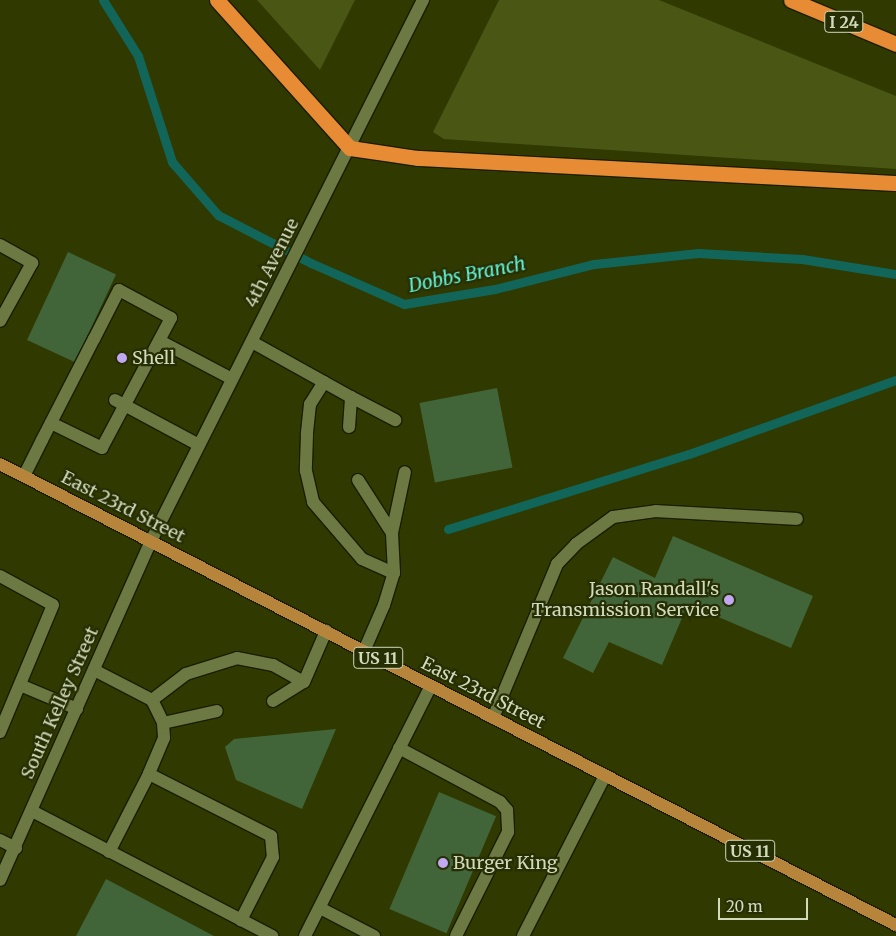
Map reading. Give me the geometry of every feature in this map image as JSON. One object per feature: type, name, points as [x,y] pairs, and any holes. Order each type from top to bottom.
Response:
[{"type":"highway","points":[[217,0],[350,148],[418,158],[896,183]]},
{"type":"highway","name":"I 24","points":[[791,0],[896,44]]},
{"type":"main road","name":"4th Avenue","points":[[151,541],[423,0]]},
{"type":"main road","points":[[0,245],[32,263],[0,322]]},
{"type":"main road","points":[[24,476],[51,424],[78,383],[100,341],[119,290],[171,318],[160,341],[142,361],[120,402],[102,448],[51,424]]},
{"type":"main road","points":[[160,341],[232,379]]},
{"type":"main road","points":[[252,342],[395,420]]},
{"type":"main road","points":[[324,382],[310,404],[306,435],[306,471],[313,502],[362,559],[394,573]]},
{"type":"main road","points":[[349,427],[351,397]]},
{"type":"main road","points":[[120,402],[199,445]]},
{"type":"main road","name":"East 23rd Street","points":[[0,464],[896,926]]},
{"type":"main road","points":[[364,651],[384,605],[394,573],[392,533],[405,472]]},
{"type":"main road","points":[[358,480],[392,533]]},
{"type":"main road","points":[[493,718],[557,564],[576,544],[613,517],[656,512],[797,519]]},
{"type":"main road","name":"South Kelley Street","points":[[0,880],[16,848],[151,541]]},
{"type":"main road","points":[[0,576],[53,604],[0,732]]},
{"type":"main road","points":[[273,700],[304,682],[326,631]]},
{"type":"main road","points":[[152,700],[186,674],[237,658],[272,665],[304,682]]},
{"type":"main road","points":[[94,670],[152,700],[163,723],[164,738],[149,774],[109,852]]},
{"type":"main road","points":[[20,685],[77,709]]},
{"type":"main road","points":[[305,936],[431,686]]},
{"type":"main road","points":[[163,723],[217,711]]},
{"type":"main road","points":[[399,748],[500,802],[507,810],[508,832],[456,936]]},
{"type":"main road","points":[[149,774],[272,836],[273,857],[241,920]]},
{"type":"main road","points":[[523,936],[605,776]]},
{"type":"main road","points":[[32,812],[272,936]]},
{"type":"main road","points":[[0,840],[16,848]]},
{"type":"main road","points":[[320,908],[374,936]]},
{"type":"green space","points":[[257,0],[355,0],[320,70]]},
{"type":"green space","points":[[499,0],[659,0],[896,96],[896,169],[444,139],[433,132]]},
{"type":"building","points":[[68,252],[116,274],[75,362],[27,340]]},
{"type":"building","points":[[497,388],[512,468],[435,483],[419,403]]},
{"type":"building","name":"Jason Randall's Transmission Service","points":[[673,536],[813,596],[791,648],[688,604],[662,665],[609,642],[593,673],[563,658],[613,557],[655,578]]},
{"type":"building","points":[[336,729],[302,809],[236,780],[225,747],[234,739]]},
{"type":"building","name":"Burger King","points":[[439,792],[496,816],[446,933],[389,909]]},
{"type":"building","points":[[106,879],[214,936],[76,936]]},
{"type":"waterway","name":"Dobbs Branch","points":[[103,0],[138,56],[172,162],[218,215],[311,263],[404,304],[495,289],[594,264],[698,253],[802,259],[896,274]]},
{"type":"waterway","points":[[448,529],[689,454],[896,380]]},
{"type":"place","name":"Shell","points":[[122,358]]},
{"type":"place","name":"Jason Randall's Transmission Service","points":[[729,600]]},
{"type":"place","name":"Burger King","points":[[443,863]]}]
